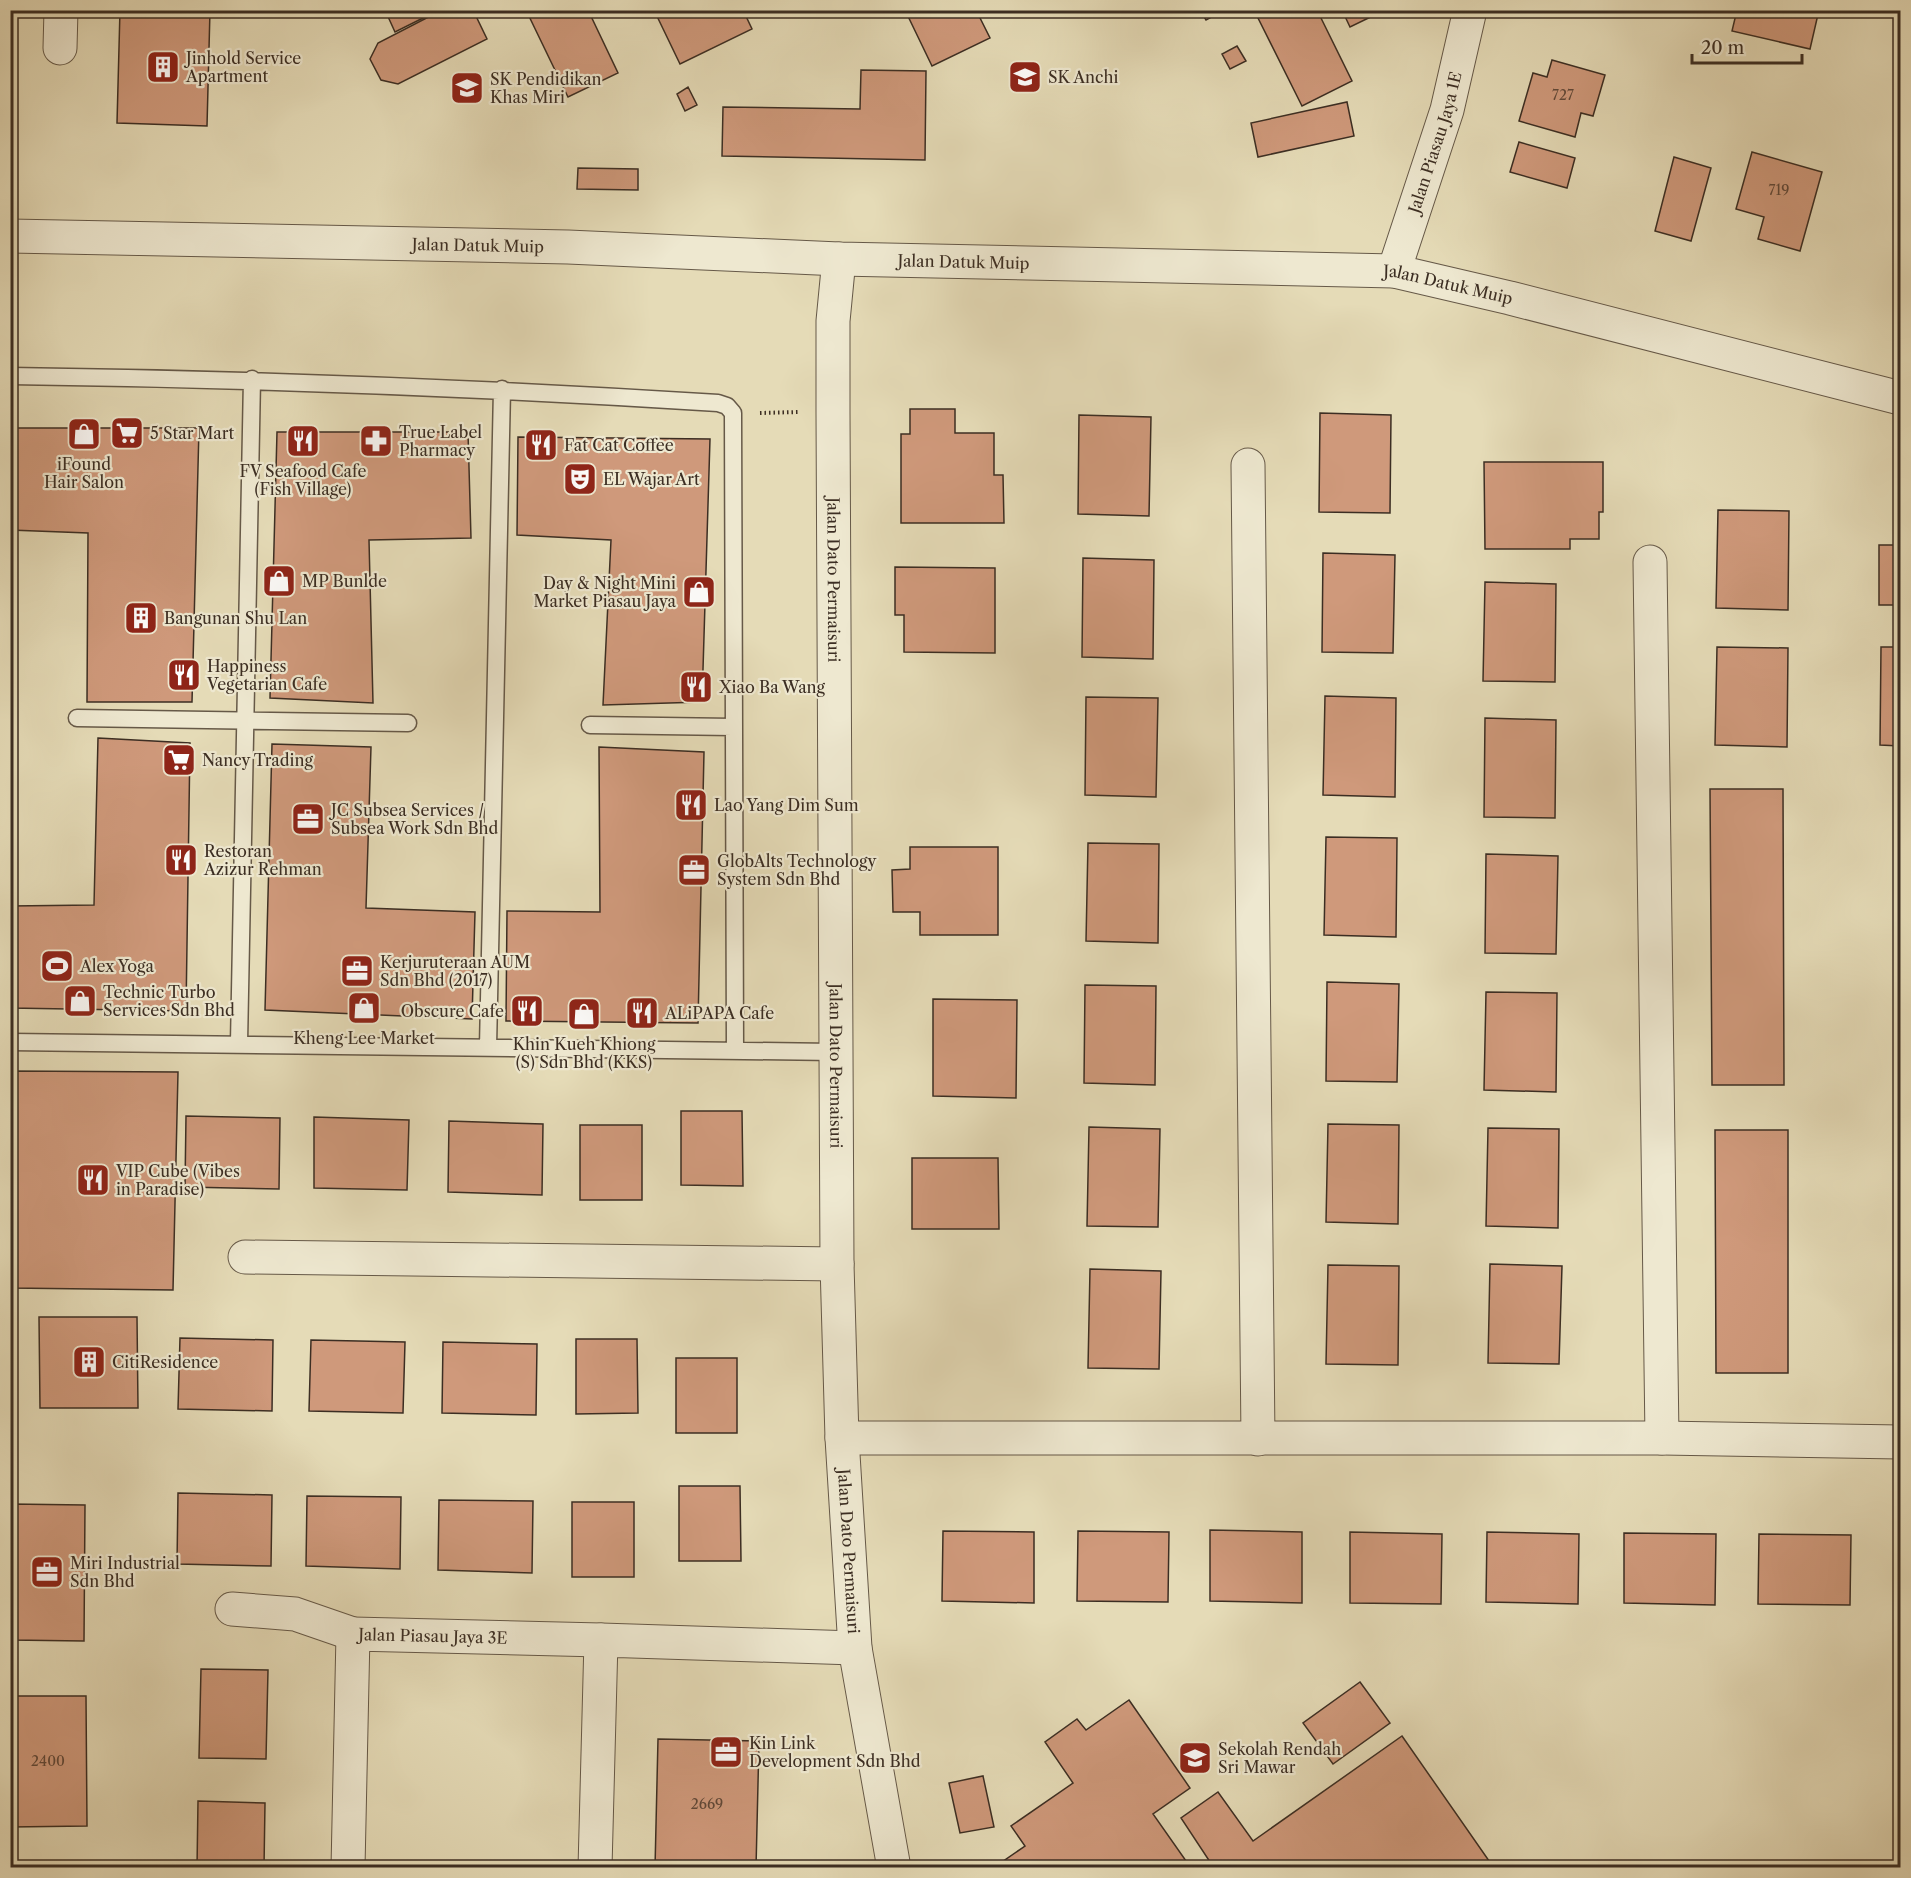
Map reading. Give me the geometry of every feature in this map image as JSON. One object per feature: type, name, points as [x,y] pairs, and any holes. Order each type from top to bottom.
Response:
[{"type":"street","points":[[60,48],[62,10]]},
{"type":"street","name":"Jalan Piasau Jaya 1E","points":[[1394,271],[1447,110],[1470,10]]},
{"type":"street","name":"Jalan Datuk Muip","points":[[10,236],[604,248],[839,259],[1394,271],[1510,298],[1900,398]]},
{"type":"street","name":"Jalan Dato Permaisuri","points":[[839,259],[833,321],[833,411],[835,1052],[837,1264],[842,1438],[855,1648],[894,1868]]},
{"type":"street","points":[[1248,465],[1258,1439]]},
{"type":"street","points":[[1650,562],[1662,1438]]},
{"type":"street","points":[[245,1257],[837,1264]]},
{"type":"street","points":[[842,1438],[1662,1438],[1900,1442]]},
{"type":"street","points":[[232,1609],[296,1614],[353,1634]]},
{"type":"street","name":"Jalan Piasau Jaya 3E","points":[[348,1868],[353,1634],[855,1648]]},
{"type":"street","points":[[595,1868],[601,1640]]},
{"type":"lane","points":[[10,376],[252,379],[502,389],[718,403],[727,406],[733,413],[735,1051]]},
{"type":"lane","points":[[239,1043],[252,379]]},
{"type":"lane","points":[[488,1047],[502,389]]},
{"type":"lane","points":[[77,718],[408,723]]},
{"type":"lane","points":[[590,725],[733,727]]},
{"type":"lane","points":[[10,1042],[835,1052]]},
{"type":"path","points":[[733,413],[833,411]]},
{"type":"building","name":"Jinhold Service Apartment","points":[[120,10],[210,10],[207,126],[117,123]]},
{"type":"building","points":[[385,10],[439,10],[395,32]]},
{"type":"building","points":[[442,10],[473,10],[487,39],[398,84],[381,80],[370,59],[378,43]]},
{"type":"building","points":[[526,10],[588,10],[618,73],[568,97]]},
{"type":"building","points":[[654,10],[743,10],[752,29],[680,64]]},
{"type":"building","points":[[905,10],[976,10],[990,38],[932,66]]},
{"type":"building","points":[[1200,10],[1220,10],[1221,12],[1206,20]]},
{"type":"building","points":[[1254,10],[1317,10],[1352,81],[1302,106]]},
{"type":"building","points":[[1342,10],[1385,10],[1350,27]]},
{"type":"building","points":[[1737,10],[1819,10],[1810,49],[1732,31]]},
{"type":"building","points":[[1237,46],[1246,61],[1230,69],[1222,54]]},
{"type":"building","points":[[1552,60],[1605,75],[1593,116],[1581,113],[1575,137],[1519,121],[1533,73],[1547,77]]},
{"type":"building","points":[[861,70],[926,71],[925,160],[722,156],[723,107],[860,109]]},
{"type":"building","points":[[688,87],[697,105],[685,111],[677,94]]},
{"type":"building","points":[[1347,102],[1354,136],[1258,157],[1251,123]]},
{"type":"building","points":[[1519,142],[1575,158],[1567,188],[1510,172]]},
{"type":"building","points":[[1752,152],[1822,172],[1800,251],[1758,239],[1764,217],[1736,209]]},
{"type":"building","points":[[1674,157],[1711,168],[1691,241],[1655,231]]},
{"type":"building","points":[[578,168],[638,169],[638,190],[577,189]]},
{"type":"building","points":[[910,409],[955,409],[955,433],[994,433],[994,475],[1003,475],[1004,523],[901,523],[901,434],[910,434]]},
{"type":"building","points":[[1320,413],[1391,415],[1390,513],[1319,512]]},
{"type":"building","points":[[1079,415],[1151,417],[1149,516],[1078,514]]},
{"type":"building","name":"Bangunan Shu Lan","points":[[10,428],[199,428],[192,702],[87,702],[88,533],[10,530]]},
{"type":"building","points":[[277,432],[468,432],[471,538],[369,540],[373,703],[270,698]]},
{"type":"building","points":[[518,437],[710,439],[702,702],[603,705],[611,540],[517,535]]},
{"type":"building","points":[[1484,462],[1603,462],[1603,512],[1599,512],[1599,539],[1570,539],[1570,549],[1485,549]]},
{"type":"building","points":[[1718,510],[1789,511],[1788,610],[1716,608]]},
{"type":"building","points":[[1879,545],[1900,545],[1900,605],[1879,605]]},
{"type":"building","points":[[1323,553],[1395,555],[1393,653],[1322,652]]},
{"type":"building","points":[[1083,558],[1154,560],[1153,659],[1082,657]]},
{"type":"building","points":[[895,567],[995,568],[995,653],[904,652],[904,615],[895,615]]},
{"type":"building","points":[[1485,582],[1556,584],[1555,682],[1483,681]]},
{"type":"building","points":[[1717,647],[1788,648],[1787,747],[1715,745]]},
{"type":"building","points":[[1881,647],[1900,647],[1900,746],[1880,745]]},
{"type":"building","points":[[1325,696],[1396,698],[1395,797],[1323,795]]},
{"type":"building","points":[[1086,697],[1158,698],[1156,797],[1085,795]]},
{"type":"building","points":[[1485,718],[1556,720],[1555,818],[1484,817]]},
{"type":"building","points":[[98,738],[190,743],[186,1011],[10,1008],[10,906],[94,905]]},
{"type":"building","points":[[272,744],[371,747],[366,908],[475,912],[472,1019],[265,1010]]},
{"type":"building","points":[[599,747],[704,752],[698,1023],[506,1021],[507,911],[600,912]]},
{"type":"building","points":[[1894,788],[1900,788],[1900,1084],[1895,1084]]},
{"type":"building","points":[[1710,789],[1783,789],[1784,1085],[1712,1085]]},
{"type":"building","points":[[1326,837],[1397,838],[1396,937],[1324,935]]},
{"type":"building","points":[[1088,843],[1159,844],[1158,943],[1086,941]]},
{"type":"building","points":[[910,847],[998,847],[998,935],[920,935],[920,912],[893,912],[892,870],[910,869]]},
{"type":"building","points":[[1486,854],[1558,856],[1556,954],[1485,953]]},
{"type":"building","points":[[1327,982],[1399,984],[1397,1082],[1326,1081]]},
{"type":"building","points":[[1085,985],[1156,986],[1155,1085],[1084,1083]]},
{"type":"building","points":[[1486,992],[1557,993],[1556,1092],[1484,1090]]},
{"type":"building","points":[[933,999],[1017,1000],[1016,1098],[933,1096]]},
{"type":"building","name":"VIP Cube (Vibes in Paradise)","points":[[10,1071],[178,1072],[173,1290],[10,1288]]},
{"type":"building","points":[[681,1111],[742,1111],[743,1186],[681,1185]]},
{"type":"building","points":[[186,1116],[280,1118],[279,1189],[185,1187]]},
{"type":"building","points":[[314,1117],[409,1120],[407,1190],[314,1188]]},
{"type":"building","points":[[449,1121],[543,1124],[542,1195],[448,1192]]},
{"type":"building","points":[[1328,1124],[1399,1125],[1398,1224],[1326,1222]]},
{"type":"building","points":[[580,1125],[642,1125],[642,1200],[580,1200]]},
{"type":"building","points":[[1089,1127],[1160,1129],[1158,1227],[1087,1226]]},
{"type":"building","points":[[1488,1128],[1559,1129],[1558,1228],[1486,1226]]},
{"type":"building","points":[[1895,1129],[1900,1129],[1900,1371],[1896,1371]]},
{"type":"building","points":[[1715,1130],[1788,1130],[1788,1373],[1716,1373]]},
{"type":"building","points":[[912,1158],[998,1158],[999,1229],[912,1229]]},
{"type":"building","points":[[1490,1264],[1562,1266],[1559,1364],[1488,1363]]},
{"type":"building","points":[[1328,1265],[1399,1266],[1398,1365],[1326,1364]]},
{"type":"building","points":[[1090,1269],[1161,1271],[1159,1369],[1088,1368]]},
{"type":"building","name":"CitiResidence","points":[[39,1317],[137,1317],[138,1408],[40,1408]]},
{"type":"building","points":[[180,1338],[273,1340],[272,1411],[178,1409]]},
{"type":"building","points":[[576,1339],[637,1339],[638,1413],[576,1414]]},
{"type":"building","points":[[311,1340],[405,1342],[403,1413],[309,1411]]},
{"type":"building","points":[[443,1342],[537,1344],[536,1415],[442,1413]]},
{"type":"building","points":[[676,1358],[737,1358],[737,1433],[676,1433]]},
{"type":"building","points":[[679,1486],[740,1486],[741,1561],[679,1561]]},
{"type":"building","points":[[178,1493],[272,1495],[271,1566],[177,1564]]},
{"type":"building","points":[[307,1496],[401,1497],[400,1569],[306,1566]]},
{"type":"building","points":[[439,1500],[533,1501],[532,1573],[438,1570]]},
{"type":"building","points":[[572,1502],[634,1502],[634,1577],[572,1577]]},
{"type":"building","name":"Miri Industrial Sdn Bhd","points":[[10,1504],[85,1505],[84,1641],[10,1640]]},
{"type":"building","points":[[1210,1530],[1302,1532],[1302,1603],[1210,1601]]},
{"type":"building","points":[[943,1531],[1034,1532],[1034,1603],[942,1601]]},
{"type":"building","points":[[1078,1531],[1169,1532],[1168,1602],[1077,1601]]},
{"type":"building","points":[[1350,1532],[1442,1534],[1441,1604],[1350,1603]]},
{"type":"building","points":[[1487,1532],[1579,1534],[1578,1604],[1486,1602]]},
{"type":"building","points":[[1624,1533],[1716,1534],[1715,1605],[1624,1603]]},
{"type":"building","points":[[1759,1534],[1851,1535],[1850,1605],[1758,1604]]},
{"type":"building","points":[[1895,1535],[1900,1535],[1900,1606],[1895,1605]]},
{"type":"building","points":[[201,1669],[268,1670],[266,1759],[199,1758]]},
{"type":"building","points":[[1360,1682],[1390,1723],[1333,1764],[1303,1723]]},
{"type":"building","points":[[10,1696],[86,1696],[87,1826],[10,1827]]},
{"type":"building","points":[[1129,1700],[1190,1788],[1153,1814],[1191,1868],[1006,1868],[1002,1862],[1025,1846],[1011,1826],[1073,1783],[1045,1742],[1077,1719],[1086,1730]]},
{"type":"building","points":[[1402,1736],[1494,1868],[1214,1868],[1181,1818],[1218,1792],[1253,1841]]},
{"type":"building","points":[[658,1739],[759,1741],[756,1868],[655,1868]]},
{"type":"building","points":[[983,1776],[994,1827],[960,1833],[949,1783]]},
{"type":"building","points":[[198,1801],[265,1803],[264,1868],[197,1868]]},
{"type":"place","name":"Jinhold Service Apartment","points":[[163,67]]},
{"type":"place","name":"SK Anchi","points":[[1025,77]]},
{"type":"place","name":"SK Pendidikan Khas Miri","points":[[467,88]]},
{"type":"place","name":"5 Star Mart","points":[[127,433]]},
{"type":"place","name":"iFound Hair Salon","points":[[84,434]]},
{"type":"place","name":"FV Seafood Cafe (Fish Village)","points":[[303,441]]},
{"type":"place","name":"True Label Pharmacy","points":[[376,441]]},
{"type":"place","name":"Fat Cat Coffee","points":[[541,445]]},
{"type":"place","name":"EL Wajar Art","points":[[580,479]]},
{"type":"place","name":"MP Bunlde","points":[[279,581]]},
{"type":"place","name":"Day & Night Mini Market Piasau Jaya","points":[[699,592]]},
{"type":"place","name":"Bangunan Shu Lan","points":[[141,618]]},
{"type":"place","name":"Happiness Vegetarian Cafe","points":[[184,675]]},
{"type":"place","name":"Xiao Ba Wang","points":[[696,687]]},
{"type":"place","name":"Nancy Trading","points":[[179,760]]},
{"type":"place","name":"Lao Yang Dim Sum","points":[[691,805]]},
{"type":"place","name":"JC Subsea Services / Subsea Work Sdn Bhd","points":[[308,819]]},
{"type":"place","name":"Restoran Azizur Rehman","points":[[181,860]]},
{"type":"place","name":"GlobAlts Technology System Sdn Bhd","points":[[694,870]]},
{"type":"place","name":"Alex Yoga","points":[[57,966]]},
{"type":"place","name":"Kerjuruteraan AUM Sdn Bhd (2017)","points":[[357,971]]},
{"type":"place","name":"Technic Turbo Services Sdn Bhd","points":[[80,1001]]},
{"type":"place","name":"Kheng Lee Market","points":[[364,1008]]},
{"type":"place","name":"Obscure Cafe","points":[[527,1011]]},
{"type":"place","name":"ALiPAPA Cafe","points":[[642,1013]]},
{"type":"place","name":"Khin Kueh Khiong (S) Sdn Bhd (KKS)","points":[[584,1014]]},
{"type":"place","name":"VIP Cube (Vibes in Paradise)","points":[[93,1180]]},
{"type":"place","name":"CitiResidence","points":[[89,1362]]},
{"type":"place","name":"Miri Industrial Sdn Bhd","points":[[47,1572]]},
{"type":"place","name":"Kin Link Development Sdn Bhd","points":[[726,1752]]},
{"type":"place","name":"Sekolah Rendah Sri Mawar","points":[[1195,1758]]}]
